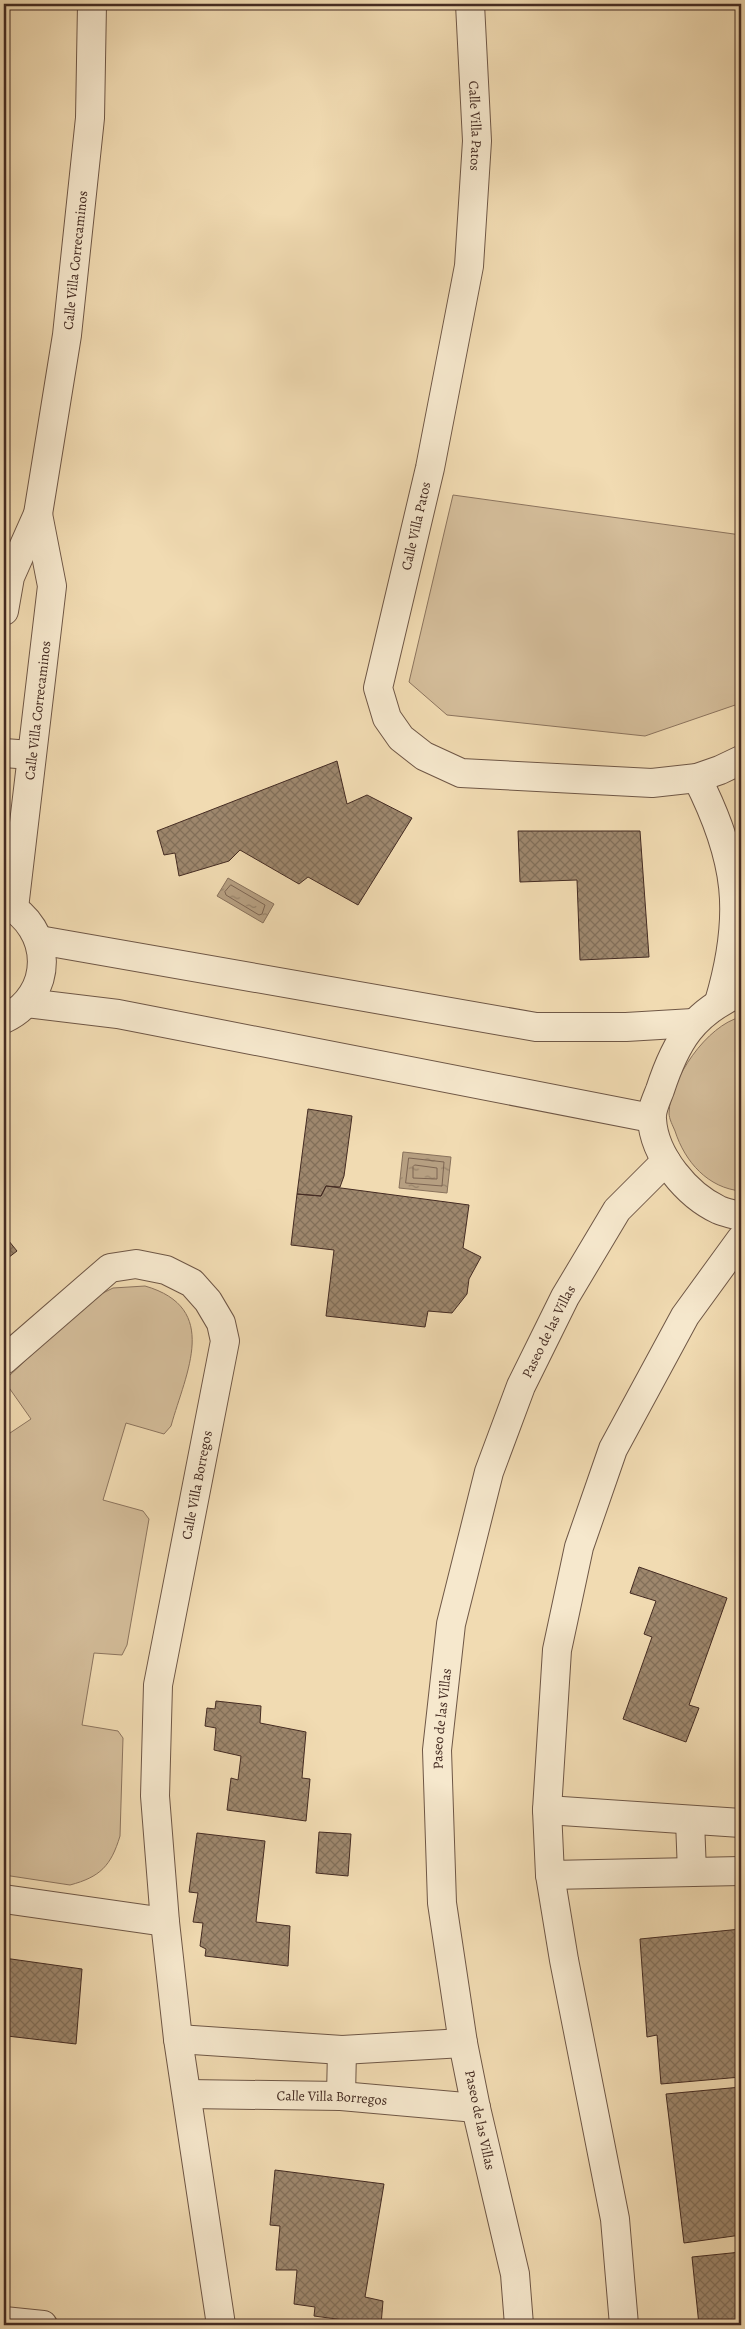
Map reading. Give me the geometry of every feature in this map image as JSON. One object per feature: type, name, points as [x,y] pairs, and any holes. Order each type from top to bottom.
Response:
[{"type":"street","name":"Calle Villa Correcaminos","points":[[4,611],[10,576],[38,514],[67,335],[90,118],[92,4]]},
{"type":"street","name":"Calle Villa Patos","points":[[470,4],[477,141],[469,266],[430,468],[378,688],[387,718],[401,738],[424,756],[462,773],[652,784],[696,778],[741,760]]},
{"type":"street","name":"Calle Villa Correcaminos","points":[[9,905],[31,755],[52,586],[38,514]]},
{"type":"street","points":[[4,753],[31,755]]},
{"type":"street","points":[[696,778],[716,815],[730,859],[738,904],[728,970],[730,997],[693,1023],[677,1046],[651,1118],[666,1162],[689,1190],[720,1210],[741,1216]]},
{"type":"street","points":[[4,1019],[14,1014],[27,1002],[36,988],[41,972],[42,956],[33,927],[9,905]]},
{"type":"street","points":[[38,940],[536,1026],[626,1027],[693,1023]]},
{"type":"street","points":[[27,1002],[118,1014],[651,1118]]},
{"type":"street","name":"Paseo de las Villas","points":[[519,2325],[515,2274],[476,2108],[463,2043],[442,1903],[437,1750],[451,1624],[489,1472],[521,1386],[565,1297],[617,1210],[666,1162]]},
{"type":"street","points":[[624,2325],[615,2219],[564,1960],[550,1875],[547,1810],[558,1650],[579,1546],[614,1449],[685,1316],[741,1238]]},
{"type":"street","name":"Calle Villa Borregos","points":[[4,1360],[110,1268],[136,1264],[166,1270],[192,1283],[208,1301],[220,1323],[225,1341],[158,1685],[155,1796],[165,1922],[178,2039],[221,2325]]},
{"type":"street","points":[[547,1810],[741,1823]]},
{"type":"street","points":[[690,1821],[692,1872]]},
{"type":"street","points":[[550,1875],[741,1871]]},
{"type":"street","points":[[4,1899],[165,1922]]},
{"type":"street","points":[[178,2039],[342,2050],[463,2043]]},
{"type":"street","points":[[342,2050],[342,2096]]},
{"type":"street","name":"Calle Villa Borregos","points":[[187,2094],[342,2096],[476,2108]]},
{"type":"street","points":[[4,2321],[43,2325]]},
{"type":"shaded area","points":[[453,495],[741,535],[741,703],[645,736],[447,715],[409,682]]},
{"type":"shaded area","points":[[741,1017],[741,1191],[718,1185],[699,1172],[679,1142],[669,1113],[676,1085],[693,1055],[716,1031],[728,1022]]},
{"type":"shaded area","points":[[145,1286],[169,1296],[183,1310],[191,1326],[192,1344],[184,1384],[171,1426],[164,1434],[126,1423],[103,1500],[143,1511],[149,1519],[127,1645],[122,1655],[94,1653],[82,1725],[118,1731],[123,1738],[120,1836],[113,1855],[103,1869],[80,1882],[70,1885],[4,1875],[4,1437],[31,1419],[5,1382],[9,1376],[85,1304],[113,1288]]},
{"type":"water","points":[[228,878],[274,904],[263,923],[217,896]]},
{"type":"water","points":[[403,1152],[451,1157],[447,1193],[399,1188]]},
{"type":"building","points":[[337,761],[347,804],[367,795],[412,818],[358,905],[308,877],[299,884],[240,850],[229,861],[179,876],[175,853],[164,855],[157,831]]},
{"type":"building","points":[[518,831],[640,831],[649,957],[580,960],[577,880],[520,882]]},
{"type":"building","points":[[308,1109],[352,1116],[344,1176],[340,1187],[326,1186],[321,1196],[297,1194]]},
{"type":"building","points":[[326,1186],[469,1205],[463,1248],[481,1257],[469,1279],[467,1294],[452,1313],[428,1311],[425,1327],[326,1316],[334,1250],[291,1245],[297,1194],[321,1196]]},
{"type":"building","points":[[4,1235],[17,1251],[4,1261]]},
{"type":"building","points":[[639,1567],[727,1598],[689,1705],[699,1708],[686,1742],[623,1719],[652,1637],[644,1634],[656,1601],[630,1593]]},
{"type":"building","points":[[216,1701],[261,1706],[260,1723],[306,1732],[302,1778],[310,1779],[306,1821],[227,1810],[231,1778],[238,1780],[241,1756],[214,1750],[216,1728],[205,1726],[207,1708],[215,1709]]},
{"type":"building","points":[[319,1832],[351,1834],[348,1876],[316,1873]]},
{"type":"building","points":[[197,1833],[265,1841],[256,1922],[290,1926],[288,1966],[205,1956],[206,1949],[200,1946],[203,1923],[193,1922],[198,1893],[189,1892]]},
{"type":"building","points":[[741,1929],[741,2077],[661,2084],[657,2035],[647,2037],[640,1939]]},
{"type":"building","points":[[4,1958],[82,1969],[76,2044],[7,2036],[4,2068]]},
{"type":"building","points":[[741,2087],[741,2235],[684,2243],[666,2094]]},
{"type":"building","points":[[275,2170],[384,2184],[365,2297],[383,2301],[381,2325],[314,2316],[315,2307],[294,2304],[297,2270],[276,2270],[280,2226],[270,2225]]},
{"type":"building","points":[[741,2252],[741,2325],[699,2325],[692,2257]]}]
